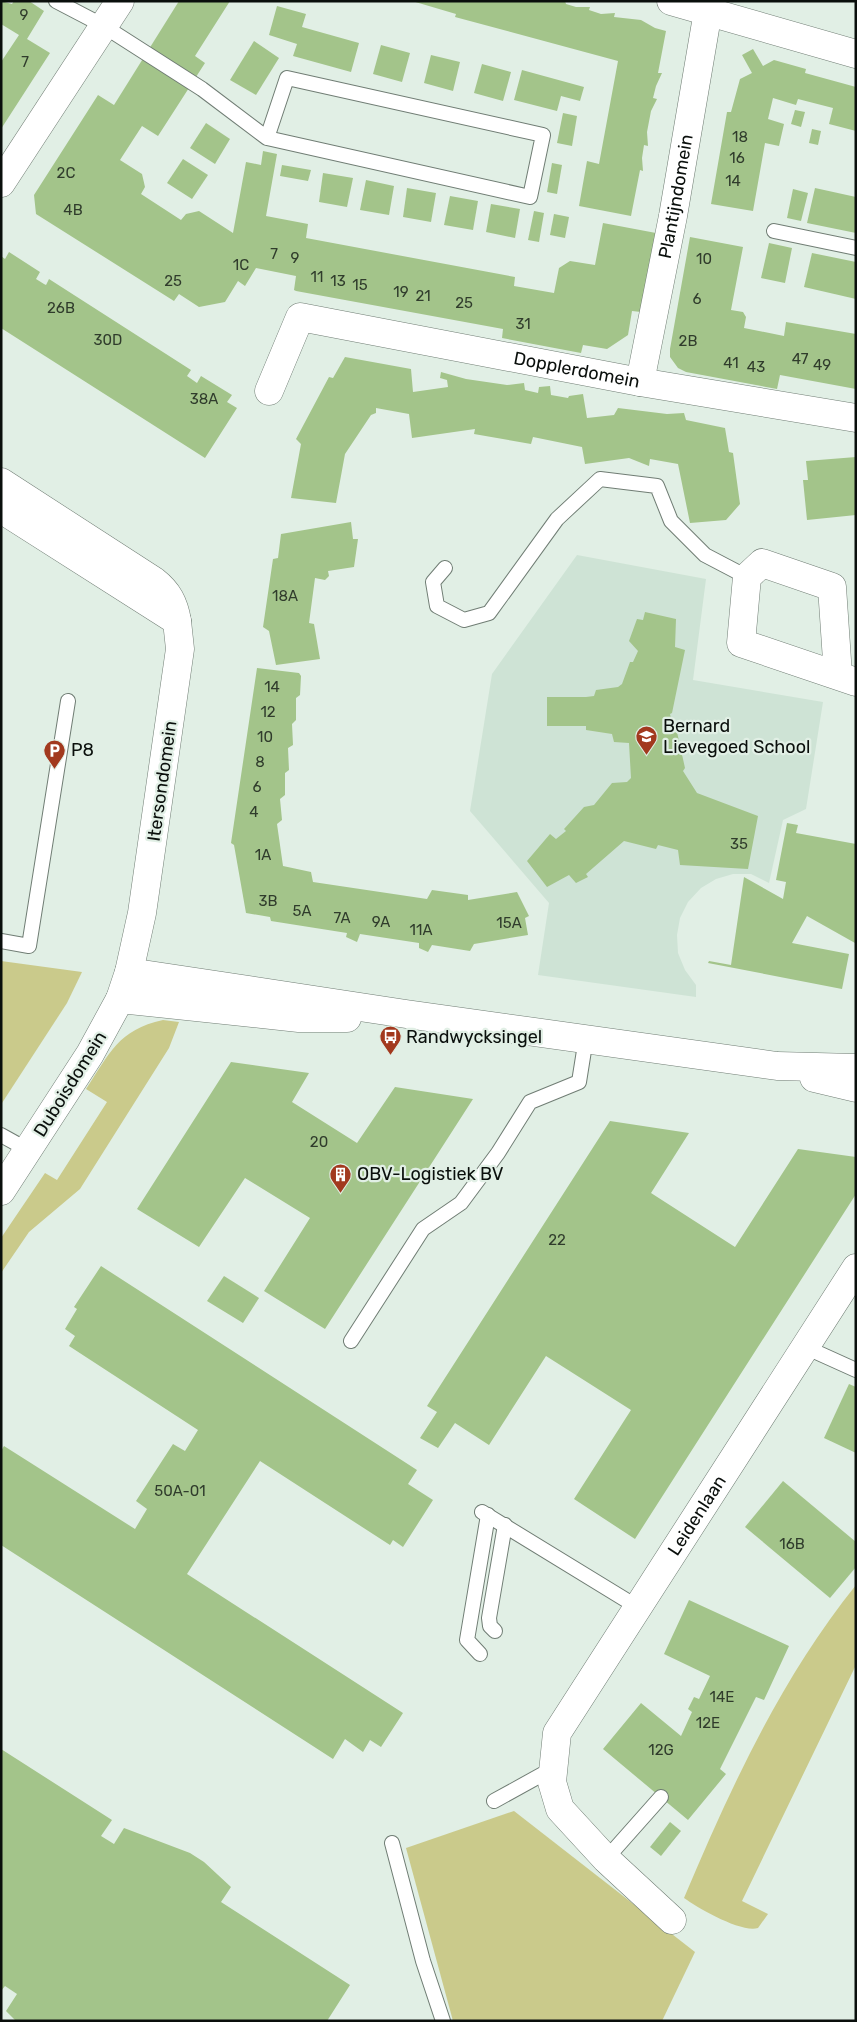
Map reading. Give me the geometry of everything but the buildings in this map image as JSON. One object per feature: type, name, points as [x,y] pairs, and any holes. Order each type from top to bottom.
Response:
[{"type":"street","points":[[1,182],[102,25],[120,1]]},
{"type":"street","points":[[671,1],[856,54]]},
{"type":"street","name":"Plantijndomein","points":[[640,382],[673,216],[708,12]]},
{"type":"street","name":"Dopplerdomein","points":[[269,390],[300,317],[640,382],[856,418]]},
{"type":"street","name":"Itersondomein","points":[[1,482],[140,571],[166,590],[172,602],[177,621],[180,649],[165,764],[142,913],[129,972]]},
{"type":"street","points":[[1,510],[177,621]]},
{"type":"street","points":[[762,563],[832,587],[847,678],[741,643],[747,577],[762,563]]},
{"type":"street","points":[[129,972],[406,1014],[777,1066],[856,1068]]},
{"type":"street","name":"Duboisdomein","points":[[1,1191],[90,1054],[120,999],[129,972]]},
{"type":"street","points":[[120,999],[299,1018],[328,1019],[406,1014]]},
{"type":"street","points":[[777,1066],[825,1082],[856,1088]]},
{"type":"street","name":"Leidenlaan","points":[[672,1920],[606,1859],[560,1809],[552,1782],[557,1733],[856,1268]]},
{"type":"lane","points":[[56,1],[102,25],[202,89],[267,138],[530,198],[543,136],[287,78],[267,138]]},
{"type":"lane","points":[[774,231],[856,248]]},
{"type":"lane","points":[[445,568],[433,582],[437,606],[464,620],[489,613],[557,519],[600,479],[657,486],[671,521],[705,555],[747,577]]},
{"type":"lane","points":[[1,941],[28,946],[68,701]]},
{"type":"lane","points":[[351,1341],[422,1229],[461,1203],[498,1153],[530,1102],[579,1082],[586,1038]]},
{"type":"lane","points":[[1,1135],[28,1150]]},
{"type":"lane","points":[[805,1347],[856,1370]]},
{"type":"lane","points":[[480,1654],[467,1640],[485,1513],[639,1608]]},
{"type":"lane","points":[[495,1631],[490,1626],[488,1618],[505,1526]]},
{"type":"lane","points":[[494,1801],[552,1769]]},
{"type":"lane","points":[[606,1859],[661,1797]]},
{"type":"lane","points":[[392,1843],[422,1961],[443,2021]]},
{"type":"shaded area","name":"Bernard Lievegoed School","points":[[577,555],[706,579],[693,680],[823,702],[806,809],[783,820],[769,883],[751,874],[733,874],[716,879],[701,888],[688,902],[680,918],[677,935],[678,953],[685,970],[696,985],[696,997],[538,975],[549,903],[470,811],[492,674]]},
{"type":"green space","points":[[1,961],[82,972],[67,1003],[2,1103]]},
{"type":"green space","points":[[163,1020],[179,1022],[169,1048],[80,1189],[29,1232],[1,1273],[1,1238],[45,1173],[57,1180],[107,1102],[86,1089],[109,1054],[125,1037],[148,1024]]},
{"type":"green space","points":[[856,1585],[856,1665],[742,1901],[768,1914],[758,1928],[741,1927],[699,1908],[684,1898],[720,1816],[759,1736],[804,1658]]},
{"type":"green space","points":[[514,1811],[695,1952],[662,2021],[453,2021],[406,1848]]},
{"type":"place","name":"Bernard Lievegoed School","points":[[647,755]]},
{"type":"place","name":"P8","points":[[55,769]]},
{"type":"place","name":"Randwycksingel","points":[[390,1056]]},
{"type":"place","name":"OBV-Logistiek BV","points":[[341,1193]]}]
